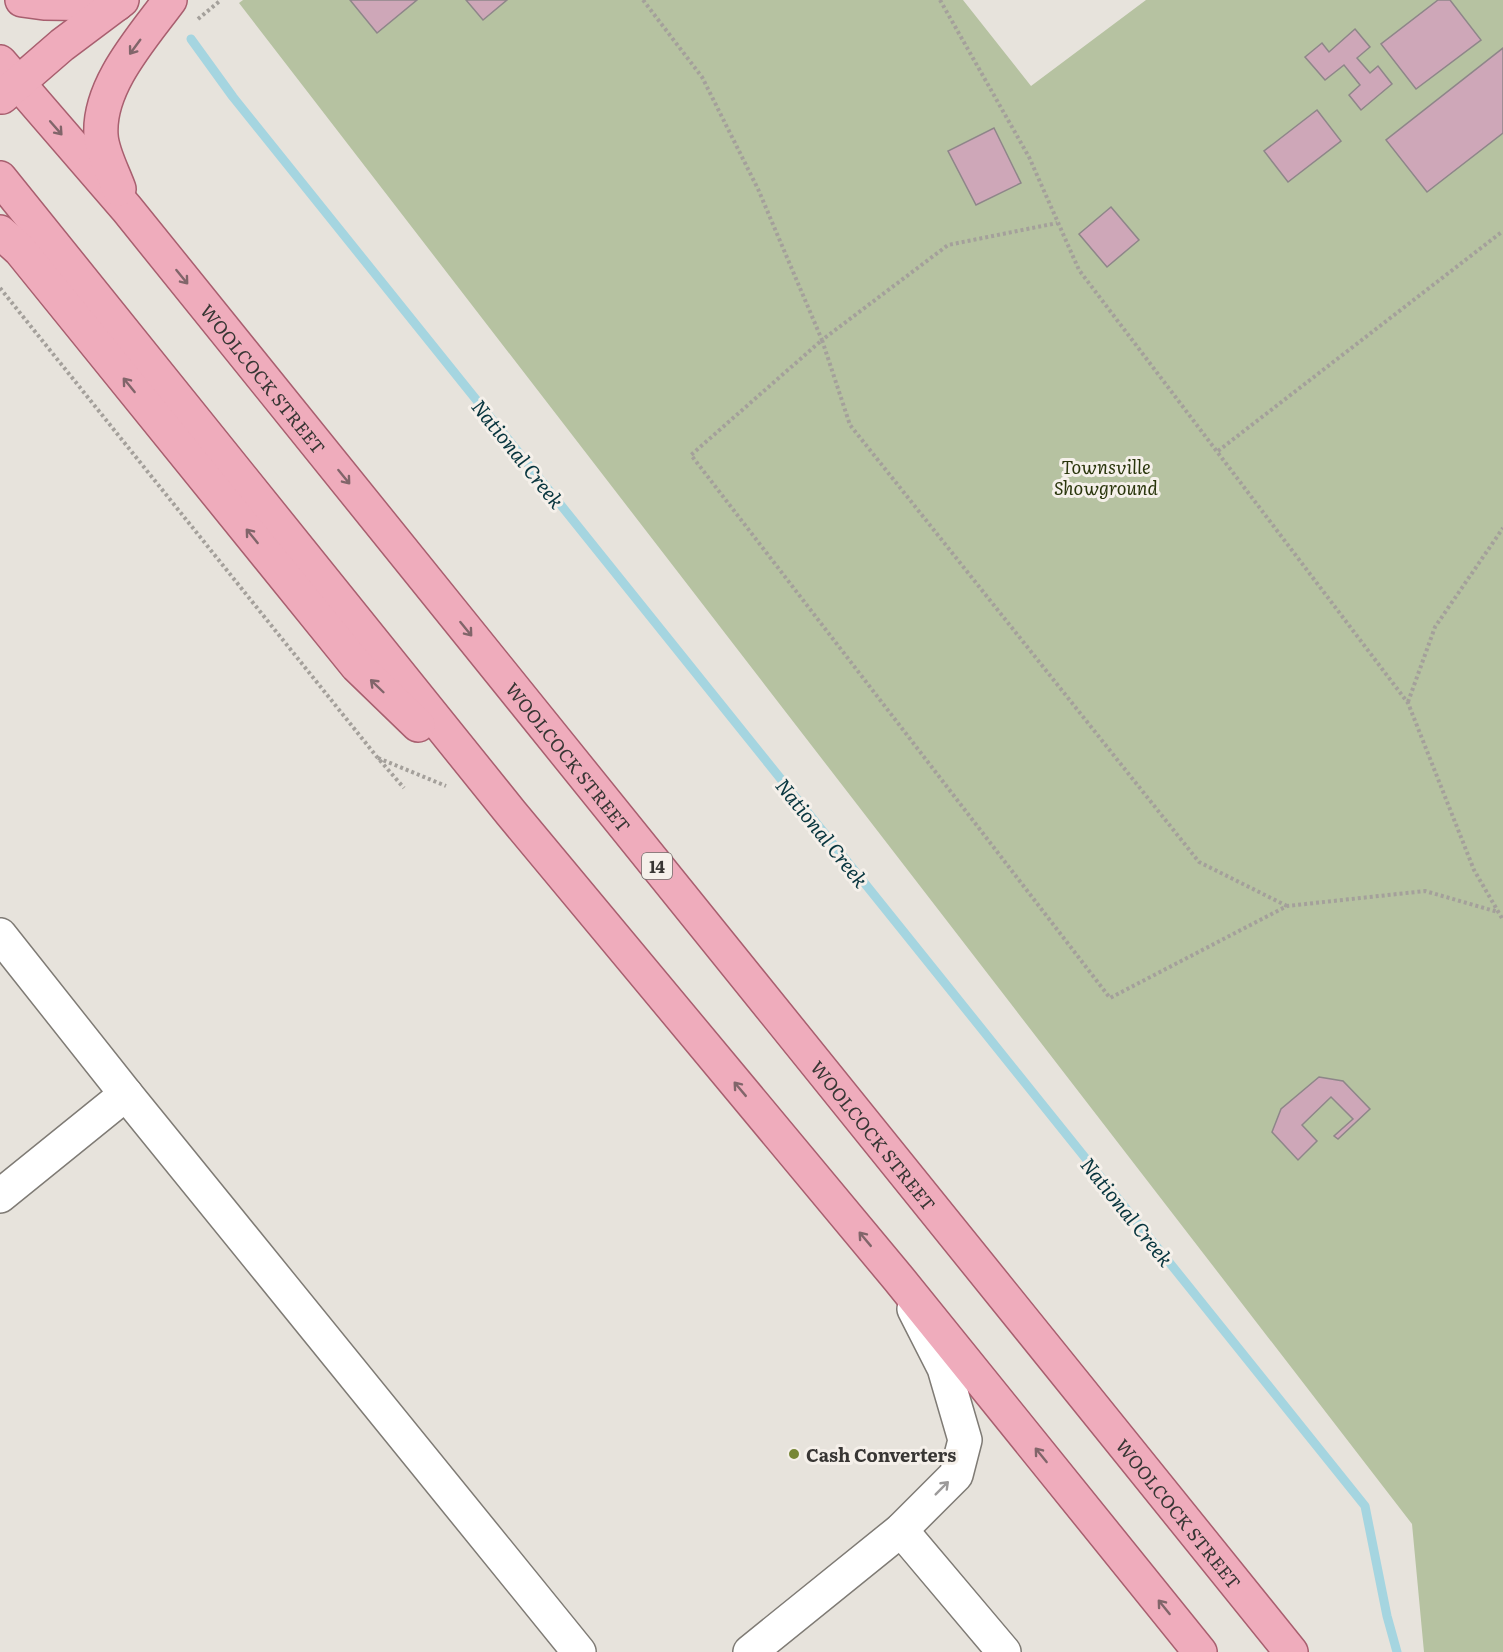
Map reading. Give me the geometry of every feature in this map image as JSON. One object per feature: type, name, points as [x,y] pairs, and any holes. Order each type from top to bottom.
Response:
[{"type":"main road","points":[[22,0],[44,3],[119,2]]},
{"type":"main road","points":[[127,209],[101,137],[102,120],[111,85],[126,60],[170,0]]},
{"type":"main road","points":[[6,81],[62,45],[119,2]]},
{"type":"main road","name":"WOOLCOCK STREET","points":[[6,81],[127,209],[1291,1652]]},
{"type":"main road","points":[[0,178],[511,813],[898,1278],[1200,1652]]},
{"type":"main road","points":[[0,232],[20,250],[357,666],[511,813]]},
{"type":"lane","points":[[0,935],[126,1094],[579,1652]]},
{"type":"lane","points":[[0,1196],[126,1094]]},
{"type":"lane","points":[[750,1652],[901,1530],[956,1475],[965,1440],[944,1368],[898,1278]]},
{"type":"lane","points":[[901,1530],[1004,1652]]},
{"type":"path","points":[[643,0],[702,77],[758,189],[822,340],[850,425],[1199,862],[1287,906]]},
{"type":"path","points":[[940,0],[1029,157],[1079,270],[1408,703],[1474,870],[1503,920]]},
{"type":"path","points":[[1058,223],[948,244],[822,340],[691,455],[1110,998],[1287,906],[1425,891],[1498,912]]},
{"type":"path","points":[[1218,451],[1503,231]]},
{"type":"path","points":[[0,288],[404,788]]},
{"type":"path","points":[[1408,703],[1435,627],[1503,528]]},
{"type":"green space","name":"Townsville Showground","points":[[243,0],[963,0],[1031,86],[1146,0],[1503,0],[1503,1652],[1424,1652],[1412,1524],[239,3]]},
{"type":"building","points":[[350,0],[417,0],[377,33]]},
{"type":"building","points":[[466,0],[507,0],[483,20]]},
{"type":"building","points":[[1438,0],[1450,0],[1481,40],[1416,89],[1381,44]]},
{"type":"building","points":[[1355,29],[1370,47],[1357,58],[1370,73],[1378,66],[1392,84],[1361,110],[1349,95],[1360,85],[1344,65],[1325,80],[1305,57],[1322,43],[1329,52]]},
{"type":"building","points":[[1503,48],[1503,133],[1427,192],[1386,140]]},
{"type":"building","points":[[1317,110],[1341,141],[1288,182],[1264,151]]},
{"type":"building","points":[[994,128],[1021,183],[976,205],[948,151]]},
{"type":"building","points":[[1111,207],[1139,240],[1107,267],[1079,234]]},
{"type":"building","points":[[1319,1077],[1343,1081],[1370,1109],[1338,1139],[1334,1136],[1353,1119],[1331,1097],[1302,1125],[1317,1141],[1298,1160],[1272,1132],[1281,1109]]},
{"type":"waterway","name":"National Creek","points":[[191,39],[233,97],[1365,1506],[1387,1616],[1397,1652]]},
{"type":"place","name":"Cash Converters","points":[[794,1454]]}]
